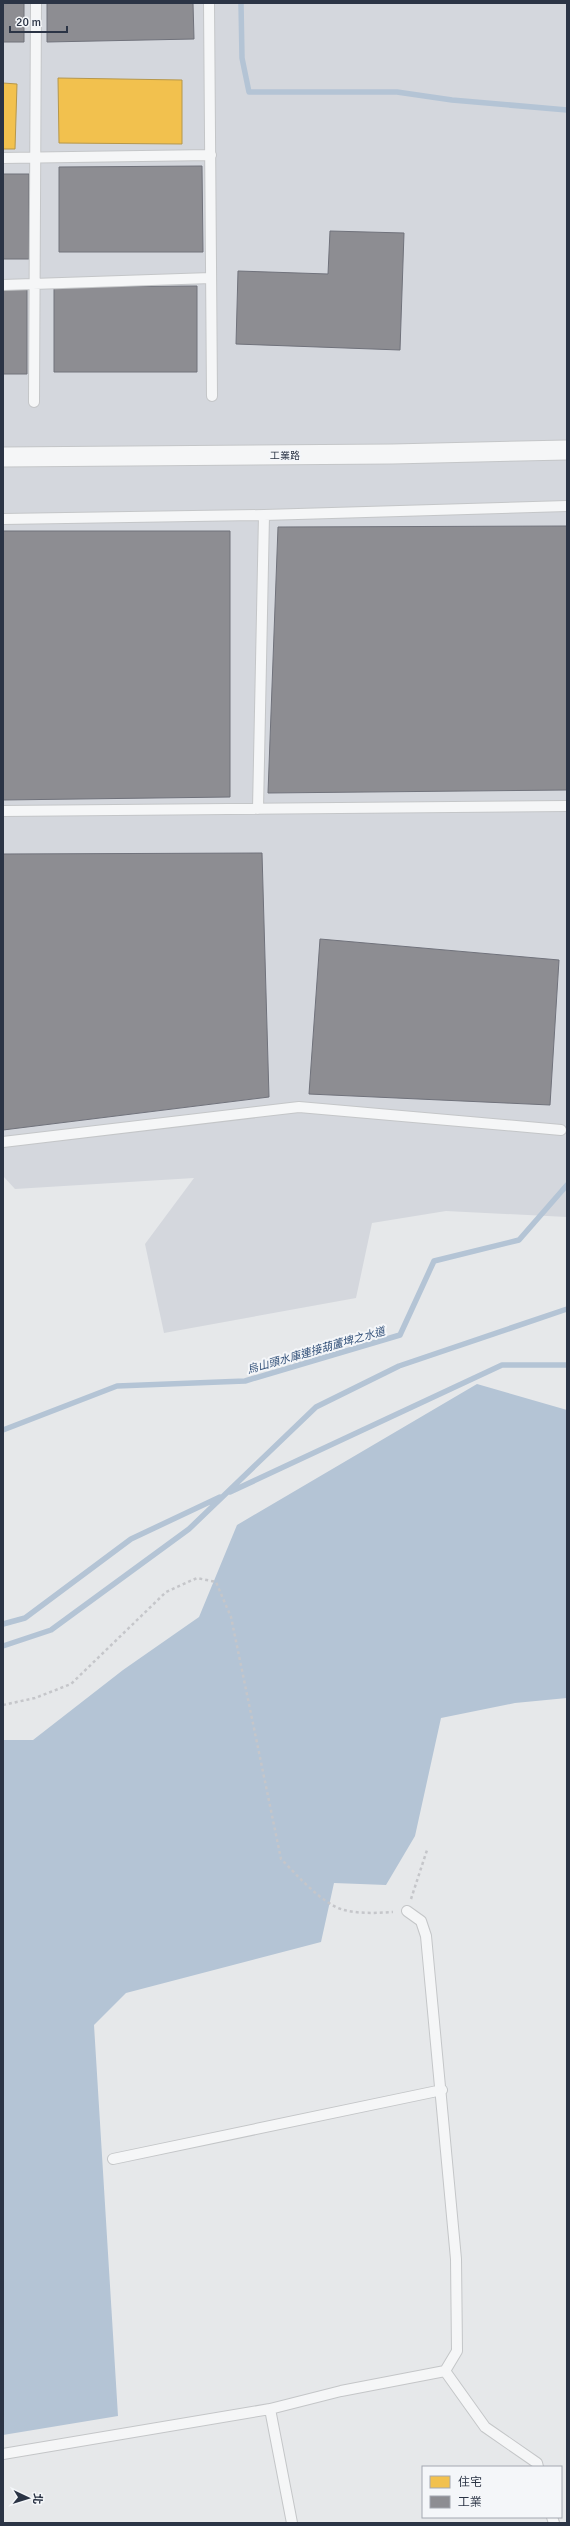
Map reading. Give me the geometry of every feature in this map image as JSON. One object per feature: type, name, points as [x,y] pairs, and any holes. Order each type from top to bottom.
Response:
[{"type":"street","name":"工業路","points":[[3,457],[392,454],[567,450]]},
{"type":"lane","points":[[34,402],[37,158],[36,3]]},
{"type":"lane","points":[[209,3],[212,396]]},
{"type":"lane","points":[[3,158],[211,155]]},
{"type":"lane","points":[[3,285],[211,278]]},
{"type":"lane","points":[[3,519],[264,516],[567,506]]},
{"type":"lane","points":[[258,808],[264,516]]},
{"type":"lane","points":[[3,811],[567,806]]},
{"type":"lane","points":[[3,1142],[299,1107],[561,1130]]},
{"type":"lane","points":[[3,2454],[270,2409],[341,2391],[445,2371],[457,2351],[456,2259],[442,2090],[426,1936],[421,1921],[407,1912]]},
{"type":"lane","points":[[113,2159],[442,2090]]},
{"type":"lane","points":[[445,2371],[485,2428],[537,2463],[538,2466]]},
{"type":"lane","points":[[270,2409],[292,2523]]},
{"type":"path","points":[[3,1705],[35,1698],[71,1684],[166,1592],[197,1578],[216,1582],[231,1617],[281,1859],[310,1889],[342,1910],[373,1914],[407,1912],[426,1850]]},
{"type":"shaded area","points":[[3,3],[567,3],[567,1217],[446,1211],[372,1223],[356,1298],[164,1333],[145,1244],[194,1178],[15,1189],[3,1176]]},
{"type":"water","points":[[477,1384],[567,1410],[567,1698],[515,1703],[441,1718],[415,1836],[386,1885],[334,1883],[321,1942],[126,1993],[94,2025],[118,2416],[3,2435],[3,1740],[33,1740],[123,1670],[199,1617],[237,1525]]},
{"type":"building: 住宅","points":[[58,78],[182,80],[182,144],[59,143]]},
{"type":"building: 住宅","points":[[3,83],[17,84],[15,149],[3,149]]},
{"type":"building: 工業","points":[[3,3],[24,3],[24,42],[3,42]]},
{"type":"building: 工業","points":[[47,3],[193,3],[194,39],[47,42]]},
{"type":"building: 工業","points":[[202,166],[203,252],[59,252],[59,167]]},
{"type":"building: 工業","points":[[3,174],[29,174],[29,259],[3,259]]},
{"type":"building: 工業","points":[[330,231],[404,233],[400,350],[236,344],[238,271],[328,274]]},
{"type":"building: 工業","points":[[197,286],[197,372],[54,372],[54,287]]},
{"type":"building: 工業","points":[[3,289],[27,289],[27,374],[3,374]]},
{"type":"building: 工業","points":[[567,526],[567,790],[268,793],[278,527]]},
{"type":"building: 工業","points":[[3,531],[230,531],[230,797],[3,800]]},
{"type":"building: 工業","points":[[262,853],[269,1097],[3,1130],[3,854]]},
{"type":"building: 工業","points":[[320,939],[559,960],[550,1105],[309,1094]]},
{"type":"waterway","points":[[241,3],[242,58],[249,92],[397,92],[452,100],[567,110]]},
{"type":"waterway","name":"烏山頭水庫連接葫蘆埤之水道","points":[[3,1430],[117,1386],[245,1381],[400,1335],[434,1261],[519,1240],[567,1185]]},
{"type":"waterway","points":[[3,1646],[51,1630],[189,1529],[316,1407],[399,1366],[567,1309]]},
{"type":"waterway","name":"烏山頭水庫連接葫蘆埤之水道","points":[[230,1492],[502,1365],[567,1365]]},
{"type":"waterway","name":"烏山頭水庫連接葫蘆埤之水道","points":[[3,1624],[25,1618],[131,1539],[220,1497]]}]
